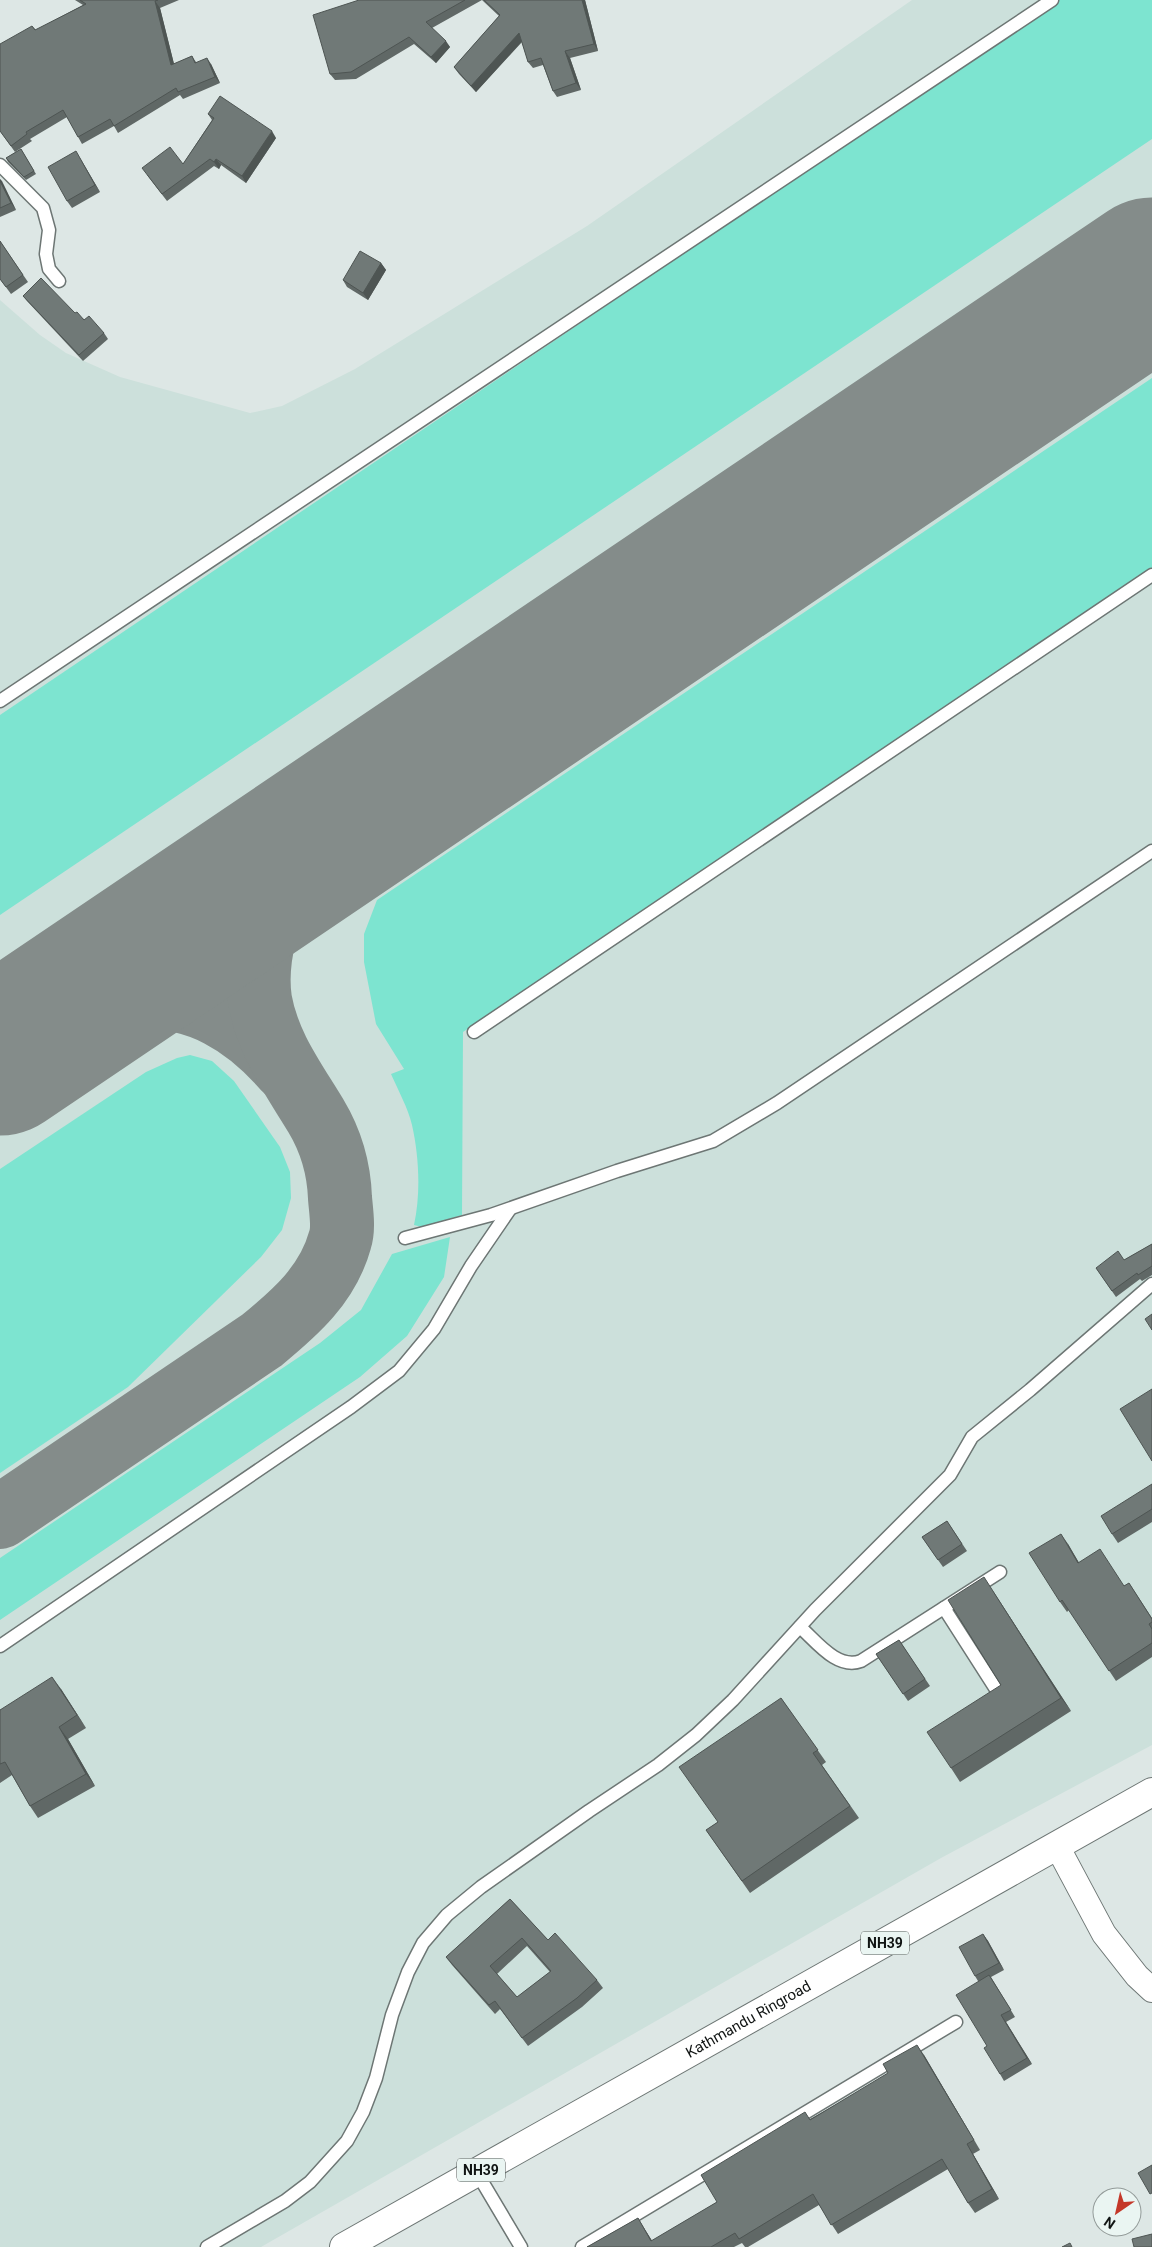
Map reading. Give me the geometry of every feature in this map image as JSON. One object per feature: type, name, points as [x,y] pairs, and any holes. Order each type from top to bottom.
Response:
[{"type":"highway","name":"Kathmandu Ringroad","points":[[344,2247],[1152,1792]]},
{"type":"street","points":[[1057,1846],[1104,1934],[1137,1976],[1152,1990]]},
{"type":"lane","points":[[0,701],[1052,0]]},
{"type":"lane","points":[[0,165],[43,208],[49,230],[46,254],[49,269],[59,281]]},
{"type":"lane","points":[[474,1032],[1152,575]]},
{"type":"lane","points":[[404,1238],[510,1208],[617,1171],[713,1141],[777,1103],[1152,851]]},
{"type":"lane","points":[[0,1646],[352,1407],[399,1371],[434,1329],[471,1266],[510,1208]]},
{"type":"lane","points":[[207,2247],[285,2201],[310,2182],[347,2141],[363,2112],[392,2015],[408,1972],[423,1942],[446,1915],[481,1887],[658,1765],[696,1735],[950,1475],[972,1437],[1030,1390],[1152,1284]]},
{"type":"lane","points":[[800,1627],[837,1659],[846,1664],[853,1664],[861,1661],[1000,1572]]},
{"type":"lane","points":[[944,1608],[999,1694]]},
{"type":"lane","points":[[582,2247],[956,2022]]},
{"type":"lane","points":[[477,2173],[521,2247]]},
{"type":"shaded area","points":[[912,0],[1152,0],[1152,1745],[941,1858],[261,2247],[0,2247],[0,300],[40,335],[66,353],[120,377],[250,413],[282,406],[355,369],[587,226]]},
{"type":"green space","points":[[1059,0],[1152,0],[1152,139],[0,915],[0,715]]},
{"type":"green space","points":[[1152,378],[1152,571],[463,1032],[462,1215],[422,1227],[414,1225],[418,1200],[418,1162],[412,1125],[391,1074],[404,1069],[376,1024],[364,962],[364,934],[377,900]]},
{"type":"green space","points":[[190,1055],[212,1061],[234,1081],[280,1147],[290,1172],[291,1198],[282,1230],[261,1257],[128,1387],[0,1473],[0,1169],[146,1072],[177,1058]]},
{"type":"green space","points":[[450,1237],[444,1277],[407,1336],[360,1377],[0,1620],[0,1558],[320,1343],[361,1310],[392,1254]]},
{"type":"building","points":[[80,0],[158,0],[155,1],[171,65],[192,56],[195,63],[207,58],[215,77],[178,92],[176,88],[114,126],[110,119],[78,137],[63,110],[26,132],[27,134],[11,146],[0,131],[0,44],[32,26],[35,30],[86,4]]},
{"type":"building","points":[[359,0],[465,0],[426,22],[446,41],[431,57],[409,37],[351,72],[330,74],[313,15]]},
{"type":"building","points":[[484,0],[582,0],[594,44],[565,51],[576,83],[553,91],[541,58],[528,62],[519,33],[471,86],[454,67],[500,15]]},
{"type":"building","points":[[220,96],[272,131],[242,176],[216,159],[214,162],[210,159],[162,194],[142,168],[170,147],[183,164],[214,118],[208,114]]},
{"type":"building","points":[[21,149],[34,171],[24,177],[6,158]]},
{"type":"building","points":[[76,151],[95,185],[67,201],[48,167]]},
{"type":"building","points":[[0,181],[11,203],[0,208]]},
{"type":"building","points":[[0,241],[23,275],[6,287],[0,279]]},
{"type":"building","points":[[360,251],[381,263],[363,293],[343,280]]},
{"type":"building","points":[[41,278],[75,313],[77,312],[84,320],[89,316],[104,333],[79,355],[23,296]]},
{"type":"building","points":[[1152,1244],[1152,1266],[1138,1275],[1137,1273],[1112,1291],[1096,1268],[1118,1251],[1124,1260]]},
{"type":"building","points":[[1152,1314],[1152,1330],[1145,1319]]},
{"type":"building","points":[[1152,1389],[1152,1461],[1120,1409]]},
{"type":"building","points":[[1152,1484],[1152,1509],[1112,1534],[1101,1516]]},
{"type":"building","points":[[947,1521],[962,1544],[938,1560],[922,1537]]},
{"type":"building","points":[[1061,1534],[1078,1563],[1100,1549],[1124,1586],[1129,1583],[1152,1619],[1152,1622],[1149,1624],[1152,1629],[1152,1643],[1109,1671],[1062,1600],[1060,1602],[1029,1553]]},
{"type":"building","points":[[984,1577],[1061,1698],[951,1768],[927,1732],[1001,1685],[948,1600]]},
{"type":"building","points":[[899,1640],[925,1679],[903,1694],[876,1654]]},
{"type":"building","points":[[52,1677],[77,1715],[59,1727],[86,1774],[30,1806],[5,1762],[0,1764],[0,1710]]},
{"type":"building","points":[[781,1698],[818,1750],[813,1753],[850,1806],[742,1881],[706,1830],[718,1822],[679,1767]]},
{"type":"building","points":[[510,1899],[548,1940],[555,1933],[597,1980],[577,1998],[522,2038],[495,2001],[489,2005],[446,1957]],"holes":[[[522,1938],[551,1971],[517,1997],[490,1966]]]},
{"type":"building","points":[[983,1934],[999,1963],[975,1976],[959,1947]]},
{"type":"building","points":[[989,1975],[1011,2010],[1001,2015],[1027,2058],[1000,2074],[984,2048],[987,2046],[956,1995]]},
{"type":"building","points":[[917,2045],[974,2140],[967,2144],[992,2189],[968,2203],[942,2159],[831,2225],[813,2194],[739,2239],[735,2233],[711,2247],[587,2247],[638,2218],[651,2241],[717,2202],[701,2175],[805,2112],[810,2120],[888,2073],[883,2064]]},
{"type":"building","points":[[1152,2165],[1152,2193],[1150,2194],[1138,2173]]},
{"type":"building","points":[[1152,2234],[1152,2247],[1134,2247],[1132,2239]]},
{"type":"building","points":[[1070,2243],[1072,2247],[1062,2247]]},
{"type":"taxiway","points":[[0,1517],[262,1340],[287,1319],[309,1296],[319,1284],[335,1256],[342,1225],[336,1166],[326,1135],[275,1046],[260,1000],[259,964],[262,947],[271,912],[290,861]]},
{"type":"taxiway","points":[[58,1017],[116,999],[159,997],[180,1001],[219,1015],[237,1026],[254,1038],[285,1069]]},
{"type":"runway","points":[[0,1056],[1152,277]]}]
